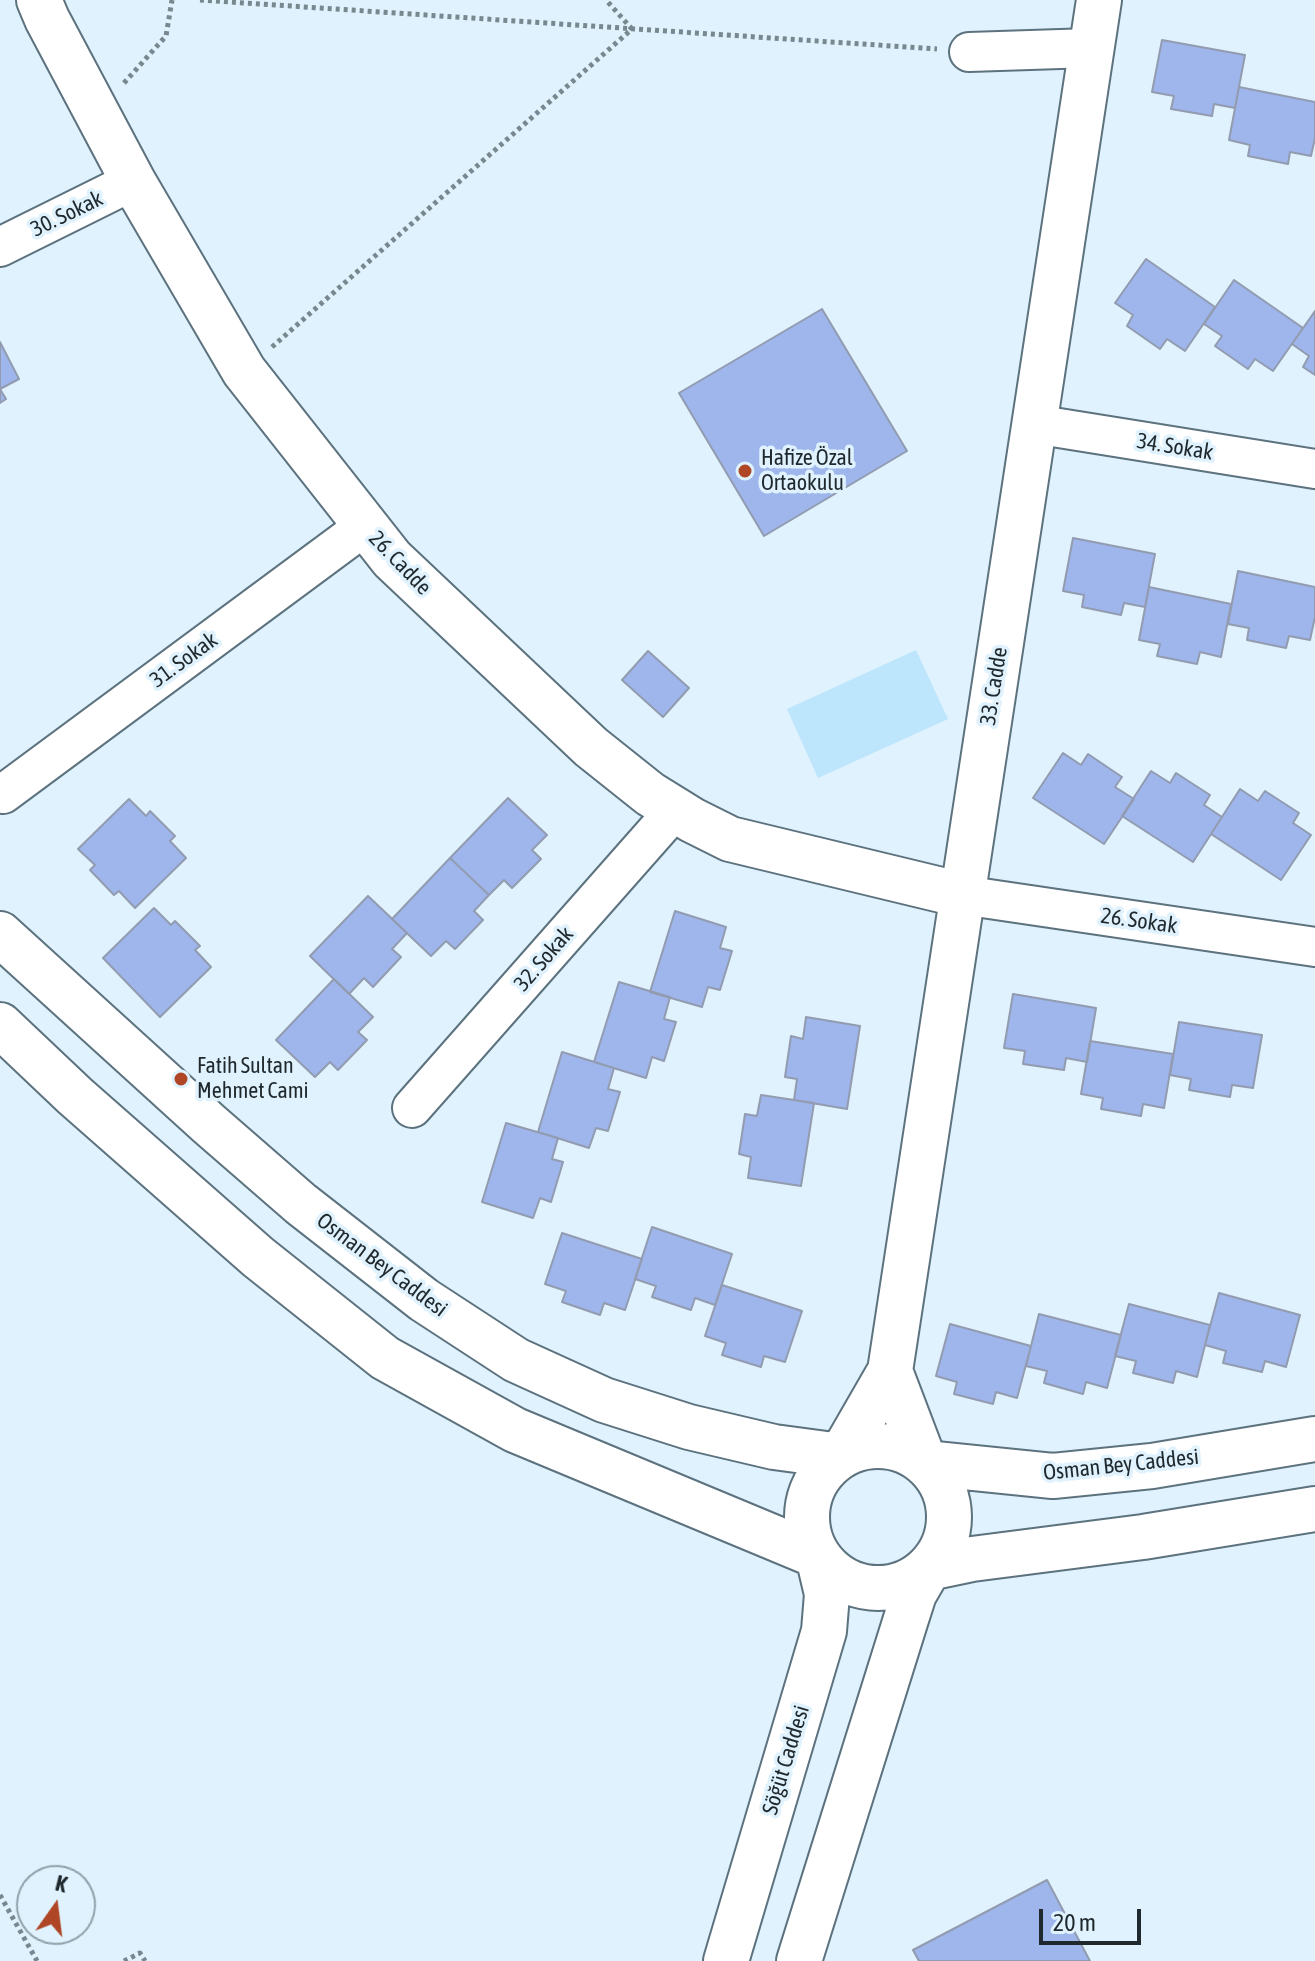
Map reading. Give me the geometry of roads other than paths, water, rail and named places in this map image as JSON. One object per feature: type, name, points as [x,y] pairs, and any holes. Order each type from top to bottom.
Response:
[{"type":"main road","name":"26. Cadde","points":[[39,0],[133,181],[244,371],[392,559],[591,747],[675,810],[730,839],[962,895]]},
{"type":"main road","name":"33. Cadde","points":[[841,1456],[890,1371],[1099,0]]},
{"type":"main road","name":"Osman Bey Caddesi","points":[[0,934],[198,1115],[301,1204],[424,1300],[516,1360],[604,1400],[689,1427],[774,1447],[841,1456]]},
{"type":"main road","points":[[0,1025],[75,1096],[258,1257],[385,1358],[515,1430],[818,1556]]},
{"type":"main road","name":"33. Cadde","points":[[890,1371],[925,1463]]},
{"type":"main road","name":"Osman Bey Caddesi","points":[[925,1463],[1053,1476],[1152,1466],[1315,1439]]},
{"type":"main road","points":[[799,1961],[914,1594],[929,1568],[941,1552],[948,1534],[950,1515],[938,1478],[925,1463],[906,1452],[885,1446],[862,1447],[841,1456],[823,1470],[811,1490],[806,1513],[808,1535],[818,1556],[832,1572],[850,1583],[871,1588],[892,1588],[912,1580],[929,1568],[972,1559],[1143,1537],[1315,1509]]},
{"type":"main road","name":"Söğüt Caddesi","points":[[726,1961],[824,1631],[827,1594],[818,1556]]},
{"type":"street","points":[[969,52],[1091,48]]},
{"type":"street","name":"30. Sokak","points":[[0,247],[133,181]]},
{"type":"street","name":"34. Sokak","points":[[1034,424],[1315,469]]},
{"type":"street","name":"31. Sokak","points":[[3,794],[365,526]]},
{"type":"street","name":"32. Sokak","points":[[412,1108],[675,810]]},
{"type":"street","name":"26. Sokak","points":[[962,895],[1315,947]]},
{"type":"place","name":"Hafize Özal Ortaokulu","points":[[745,471]]},
{"type":"place","name":"Fatih Sultan Mehmet Cami","points":[[181,1079]]}]
